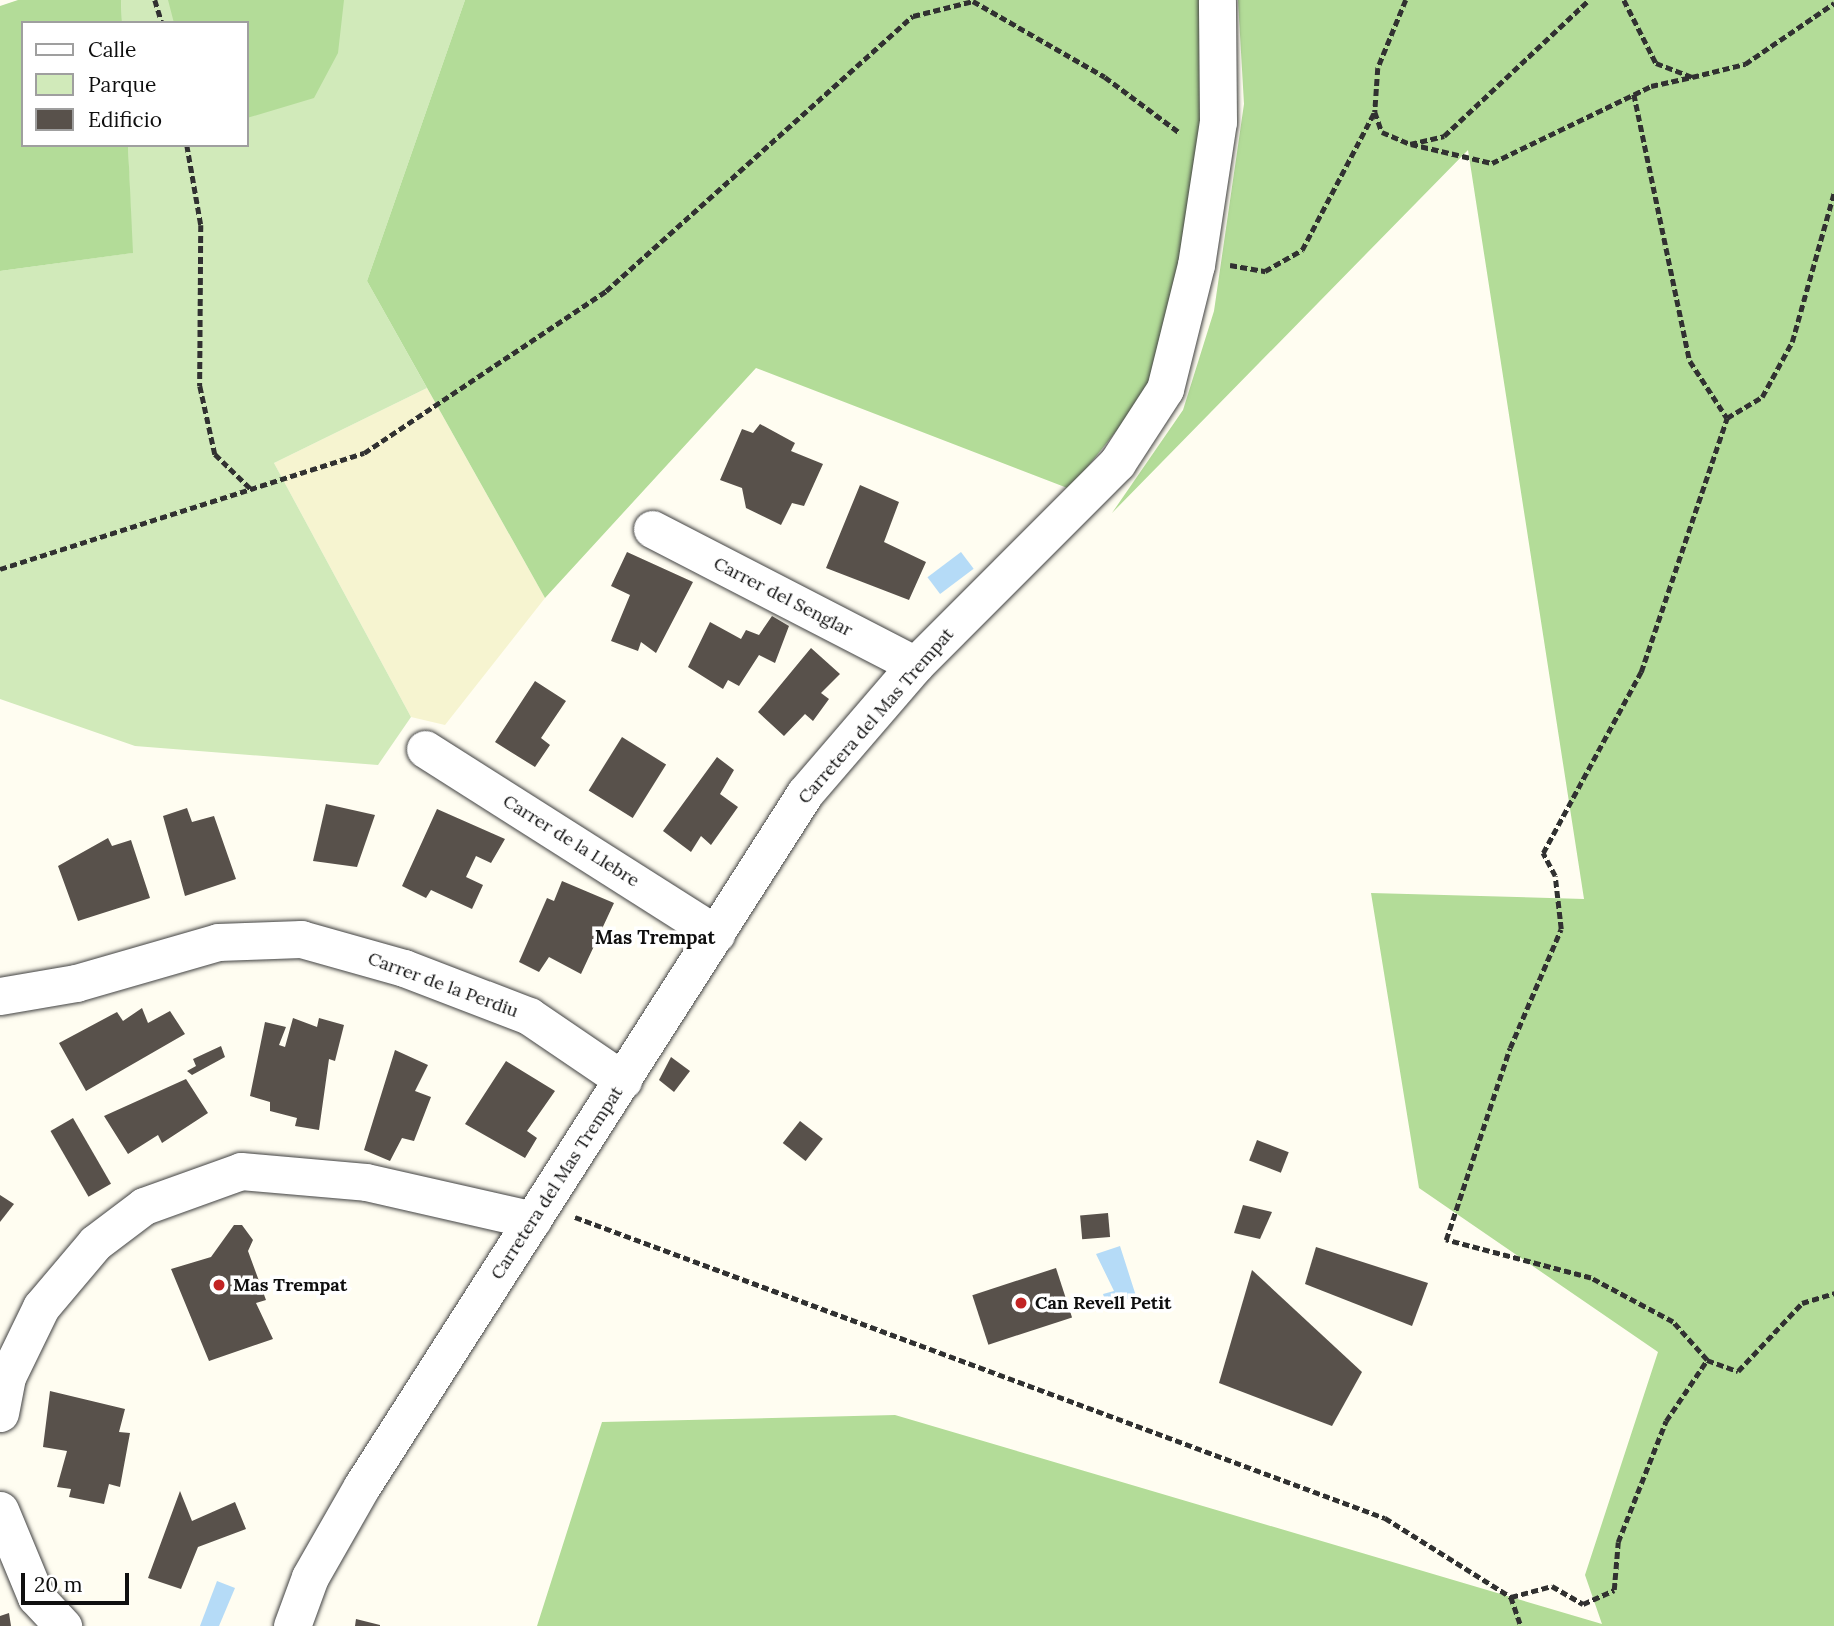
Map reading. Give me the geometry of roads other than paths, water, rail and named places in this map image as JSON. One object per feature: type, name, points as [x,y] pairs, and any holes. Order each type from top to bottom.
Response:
[{"type":"street","name":"Carretera del Mas Trempat","points":[[292,1626],[310,1577],[362,1486],[805,793],[915,665],[1117,463],[1165,389],[1196,265],[1218,122],[1217,0]]},
{"type":"street","name":"Carrer del Senglar","points":[[652,529],[915,665]]},
{"type":"street","name":"Carrer de la Llebre","points":[[425,749],[716,934]]},
{"type":"street","name":"Carrer de la Perdiu","points":[[0,996],[76,983],[218,942],[301,939],[404,968],[528,1016],[623,1080]]},
{"type":"street","points":[[0,1413],[6,1377],[41,1307],[94,1243],[144,1206],[241,1171],[366,1182],[538,1212]]},
{"type":"street","points":[[0,1510],[36,1597],[63,1626]]},
{"type":"water","points":[[961,552],[974,569],[940,594],[927,577]]},
{"type":"water","points":[[1120,1246],[1136,1296],[1107,1306],[1103,1294],[1114,1291],[1096,1254]]},
{"type":"water","points":[[217,1581],[235,1588],[219,1626],[200,1626]]},
{"type":"place","name":"Mas Trempat","points":[[219,1285]]},
{"type":"place","name":"Can Revell Petit","points":[[1021,1303]]},
{"type":"district","name":"Mas Trempat","points":[[655,938]]}]
